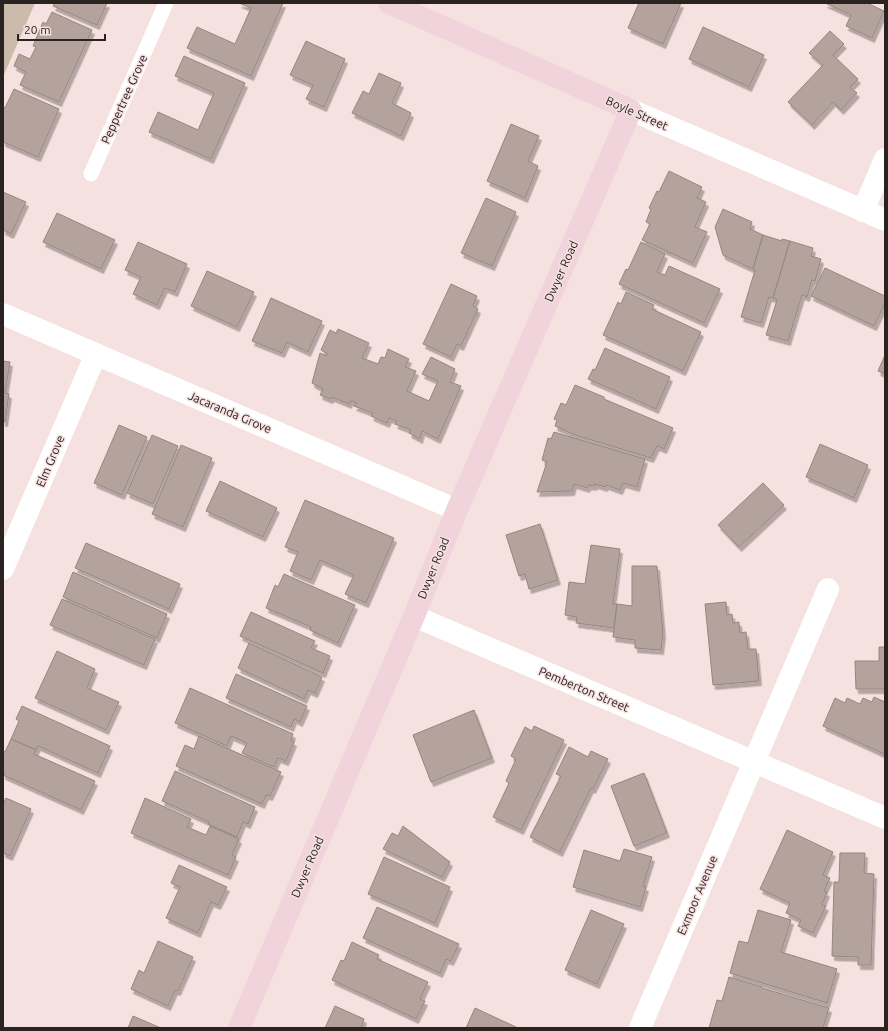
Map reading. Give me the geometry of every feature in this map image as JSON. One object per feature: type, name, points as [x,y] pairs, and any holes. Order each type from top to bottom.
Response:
[{"type":"street","name":"Boyle Street","points":[[389,3],[885,220]]},
{"type":"street","name":"Dwyer Road","points":[[239,1028],[414,616],[457,510],[631,110]]},
{"type":"street","points":[[863,211],[885,159]]},
{"type":"street","name":"Jacaranda Grove","points":[[3,314],[457,510]]},
{"type":"street","name":"Elm Grove","points":[[3,569],[96,354]]},
{"type":"street","points":[[754,762],[828,589]]},
{"type":"street","name":"Pemberton Street","points":[[414,616],[885,818]]},
{"type":"street","name":"Exmoor Avenue","points":[[640,1028],[754,762]]},
{"type":"lane","name":"Peppertree Grove","points":[[91,174],[166,3]]},
{"type":"shaded area","points":[[3,3],[35,3],[3,77]]},
{"type":"building","points":[[55,3],[107,3],[97,25],[53,6]]},
{"type":"building","points":[[239,3],[283,3],[251,76],[187,48],[197,27],[235,44],[251,8]]},
{"type":"building","points":[[639,3],[681,3],[663,44],[628,28]]},
{"type":"building","points":[[825,3],[867,3],[884,11],[872,38],[846,26],[851,15]]},
{"type":"building","points":[[52,12],[92,30],[59,102],[20,85],[26,72],[14,66],[19,54],[30,59],[36,47],[33,46],[43,22],[46,24]]},
{"type":"building","points":[[703,27],[764,55],[749,87],[689,59]]},
{"type":"building","points":[[830,31],[844,44],[833,55],[858,79],[850,87],[857,93],[841,110],[833,102],[812,125],[788,102],[823,65],[809,53]]},
{"type":"building","points":[[306,41],[345,59],[324,107],[306,99],[313,85],[290,75]]},
{"type":"building","points":[[184,56],[245,83],[211,159],[149,132],[158,112],[198,130],[214,93],[175,76]]},
{"type":"building","points":[[379,73],[401,83],[392,103],[411,113],[401,136],[352,113],[363,91],[369,94]]},
{"type":"building","points":[[14,89],[59,109],[38,157],[3,142],[3,107],[5,108]]},
{"type":"building","points":[[511,124],[539,136],[528,161],[538,166],[525,198],[487,181]]},
{"type":"building","points":[[669,171],[702,187],[697,198],[706,202],[695,227],[707,232],[693,263],[642,240],[650,224],[646,222],[651,209],[649,208]]},
{"type":"building","points":[[3,192],[26,202],[11,234],[3,230]]},
{"type":"building","points":[[486,198],[516,212],[492,266],[461,253]]},
{"type":"building","points":[[723,209],[752,222],[750,229],[763,235],[753,269],[723,255],[715,227]]},
{"type":"building","points":[[57,213],[115,240],[101,269],[43,242]]},
{"type":"building","points":[[763,235],[782,241],[782,239],[790,241],[773,298],[769,297],[761,323],[741,317],[755,270],[753,269]]},
{"type":"building","points":[[790,241],[813,248],[811,256],[821,259],[815,281],[812,280],[807,297],[802,295],[788,341],[766,335],[777,300],[773,298]]},
{"type":"building","points":[[138,242],[187,264],[175,292],[165,288],[157,305],[133,294],[141,277],[125,270]]},
{"type":"building","points":[[641,242],[665,254],[657,272],[665,275],[669,266],[720,289],[704,323],[619,284],[626,269],[628,270]]},
{"type":"building","points":[[825,268],[885,296],[885,303],[874,326],[811,296]]},
{"type":"building","points":[[207,271],[254,292],[237,327],[191,306]]},
{"type":"building","points":[[451,284],[477,296],[473,306],[478,309],[461,346],[457,344],[451,357],[423,344]]},
{"type":"building","points":[[626,292],[654,305],[652,309],[701,332],[683,371],[603,335],[618,302],[621,304]]},
{"type":"building","points":[[271,298],[322,321],[308,352],[287,342],[282,353],[252,341]]},
{"type":"building","points":[[338,329],[369,343],[362,358],[378,364],[381,357],[385,358],[388,349],[409,359],[405,367],[416,371],[407,391],[429,401],[438,381],[422,374],[431,357],[455,369],[450,382],[461,386],[438,439],[422,431],[420,439],[409,433],[411,430],[395,424],[397,421],[389,418],[387,423],[371,416],[373,413],[354,406],[357,403],[350,401],[349,404],[332,397],[330,399],[320,395],[323,389],[312,383],[320,353],[326,356],[328,354],[321,350],[330,330],[336,333]]},
{"type":"building","points":[[605,348],[670,377],[656,409],[588,379],[593,369],[595,370]]},
{"type":"building","points":[[885,355],[885,374],[878,371]]},
{"type":"building","points":[[3,361],[10,362],[5,393],[9,394],[5,422],[3,422]]},
{"type":"building","points":[[575,385],[673,428],[664,449],[657,446],[651,458],[575,435],[555,426],[557,420],[554,419],[561,403],[566,405]]},
{"type":"building","points":[[119,425],[147,437],[122,495],[94,483]]},
{"type":"building","points":[[554,432],[645,459],[637,487],[623,483],[620,490],[606,485],[605,487],[595,484],[594,486],[589,485],[587,488],[574,484],[572,491],[537,492],[547,462],[542,460],[548,438],[551,439]]},
{"type":"building","points":[[152,435],[178,446],[153,504],[127,493]]},
{"type":"building","points":[[820,444],[868,465],[854,498],[806,477]]},
{"type":"building","points":[[181,445],[212,458],[183,527],[152,514]]},
{"type":"building","points":[[220,481],[277,508],[263,537],[206,511]]},
{"type":"building","points":[[763,483],[784,505],[739,547],[718,525]]},
{"type":"building","points":[[305,500],[394,538],[366,603],[345,594],[354,575],[320,560],[311,580],[290,571],[298,552],[285,547]]},
{"type":"building","points":[[540,524],[558,580],[529,589],[525,574],[519,576],[506,535]]},
{"type":"building","points":[[86,543],[180,584],[169,609],[75,568]]},
{"type":"building","points":[[591,545],[620,549],[613,604],[617,604],[614,628],[576,623],[577,617],[565,615],[569,582],[585,584]]},
{"type":"building","points":[[632,566],[657,566],[663,633],[661,650],[635,648],[635,640],[613,637],[617,604],[632,606]]},
{"type":"building","points":[[73,572],[167,614],[157,638],[63,597]]},
{"type":"building","points":[[284,574],[355,605],[338,643],[310,630],[311,627],[266,608],[275,585],[278,587]]},
{"type":"building","points":[[62,599],[155,639],[144,665],[50,625]]},
{"type":"building","points":[[726,602],[727,615],[732,614],[733,623],[739,622],[740,633],[746,632],[748,649],[756,649],[759,681],[713,685],[705,604]]},
{"type":"building","points":[[251,612],[315,641],[311,648],[330,656],[323,673],[240,636]]},
{"type":"building","points":[[249,643],[322,677],[315,693],[308,690],[304,699],[238,668]]},
{"type":"building","points":[[879,647],[885,647],[885,689],[856,689],[855,661],[879,661]]},
{"type":"building","points":[[57,651],[95,669],[87,688],[119,702],[106,730],[35,698]]},
{"type":"building","points":[[236,674],[307,706],[300,722],[294,719],[291,727],[226,698]]},
{"type":"building","points":[[190,688],[293,734],[291,740],[294,742],[286,761],[278,758],[274,767],[242,753],[247,743],[231,736],[227,746],[175,723]]},
{"type":"building","points":[[874,697],[885,702],[884,754],[823,726],[835,698],[845,703],[847,698],[860,704],[863,698],[872,702]]},
{"type":"building","points":[[22,706],[110,746],[98,773],[38,746],[36,750],[11,739],[19,721],[16,719]]},
{"type":"building","points":[[474,710],[492,758],[431,782],[413,735]]},
{"type":"building","points":[[534,726],[564,740],[521,830],[493,817],[509,783],[506,781],[516,759],[511,756],[525,727],[532,731]]},
{"type":"building","points":[[199,736],[281,772],[270,796],[266,795],[262,804],[176,766],[185,745],[194,749]]},
{"type":"building","points":[[11,739],[36,750],[34,754],[95,781],[81,810],[3,775],[3,751],[5,752]]},
{"type":"building","points":[[569,747],[588,757],[591,751],[608,759],[593,789],[591,788],[560,852],[530,837],[561,776],[556,774]]},
{"type":"building","points":[[175,771],[255,807],[248,824],[243,822],[237,837],[208,824],[209,822],[162,801]]},
{"type":"building","points":[[644,773],[667,833],[634,846],[611,786]]},
{"type":"building","points":[[6,798],[31,809],[10,856],[3,853],[3,804]]},
{"type":"building","points":[[145,798],[191,819],[187,827],[206,835],[210,826],[239,839],[232,855],[236,857],[228,875],[131,833]]},
{"type":"building","points":[[403,826],[450,862],[442,877],[383,849],[392,833],[398,836]]},
{"type":"building","points":[[787,830],[833,852],[823,875],[830,878],[824,891],[827,892],[822,905],[826,906],[813,933],[798,926],[801,920],[786,913],[790,903],[760,889]]},
{"type":"building","points":[[624,849],[652,857],[643,886],[646,887],[640,907],[573,887],[584,850],[620,861]]},
{"type":"building","points":[[840,853],[865,853],[864,873],[874,874],[871,965],[858,965],[858,957],[832,956],[834,882],[839,882]]},
{"type":"building","points":[[384,857],[450,887],[435,923],[368,894]]},
{"type":"building","points":[[179,865],[227,887],[218,905],[211,902],[198,933],[166,918],[180,887],[171,883]]},
{"type":"building","points":[[377,907],[459,944],[451,961],[446,959],[440,973],[363,938]]},
{"type":"building","points":[[591,910],[624,924],[597,984],[565,970]]},
{"type":"building","points":[[758,910],[791,920],[781,952],[837,969],[827,1003],[730,973],[739,941],[748,943]]},
{"type":"building","points":[[158,941],[193,957],[178,991],[175,990],[168,1006],[131,989],[139,970],[144,973]]},
{"type":"building","points":[[352,942],[379,955],[377,959],[428,982],[420,999],[425,1001],[416,1019],[332,980],[341,960],[344,961]]},
{"type":"building","points":[[729,977],[829,1008],[823,1028],[709,1028],[717,1000],[722,1001]]},
{"type":"building","points":[[335,1006],[364,1019],[361,1028],[325,1028]]},
{"type":"building","points":[[475,1008],[518,1028],[466,1028]]},
{"type":"building","points":[[133,1016],[161,1028],[128,1028]]}]
